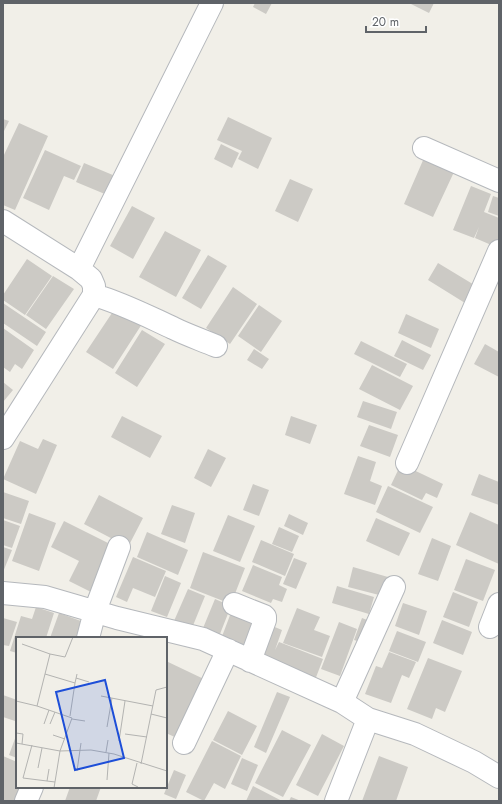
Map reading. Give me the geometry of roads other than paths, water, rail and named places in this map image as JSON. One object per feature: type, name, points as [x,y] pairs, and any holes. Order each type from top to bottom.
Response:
[{"type":"street","points":[[79,269],[212,3]]},
{"type":"street","points":[[424,148],[499,181]]},
{"type":"street","points":[[3,221],[79,269],[92,279],[94,286],[94,295],[3,438]]},
{"type":"street","points":[[407,463],[499,251]]},
{"type":"street","points":[[94,295],[133,309],[216,346]]},
{"type":"street","points":[[88,637],[95,611],[119,548]]},
{"type":"street","points":[[342,702],[394,587]]},
{"type":"street","points":[[3,593],[45,597],[117,618],[203,640],[342,702],[368,719],[415,734],[474,762],[499,777]]},
{"type":"street","points":[[234,604],[265,617],[250,661]]},
{"type":"street","points":[[490,627],[499,604]]},
{"type":"street","points":[[184,743],[228,650]]},
{"type":"street","points":[[336,801],[368,719]]},
{"type":"street","points":[[26,801],[32,788]]}]
